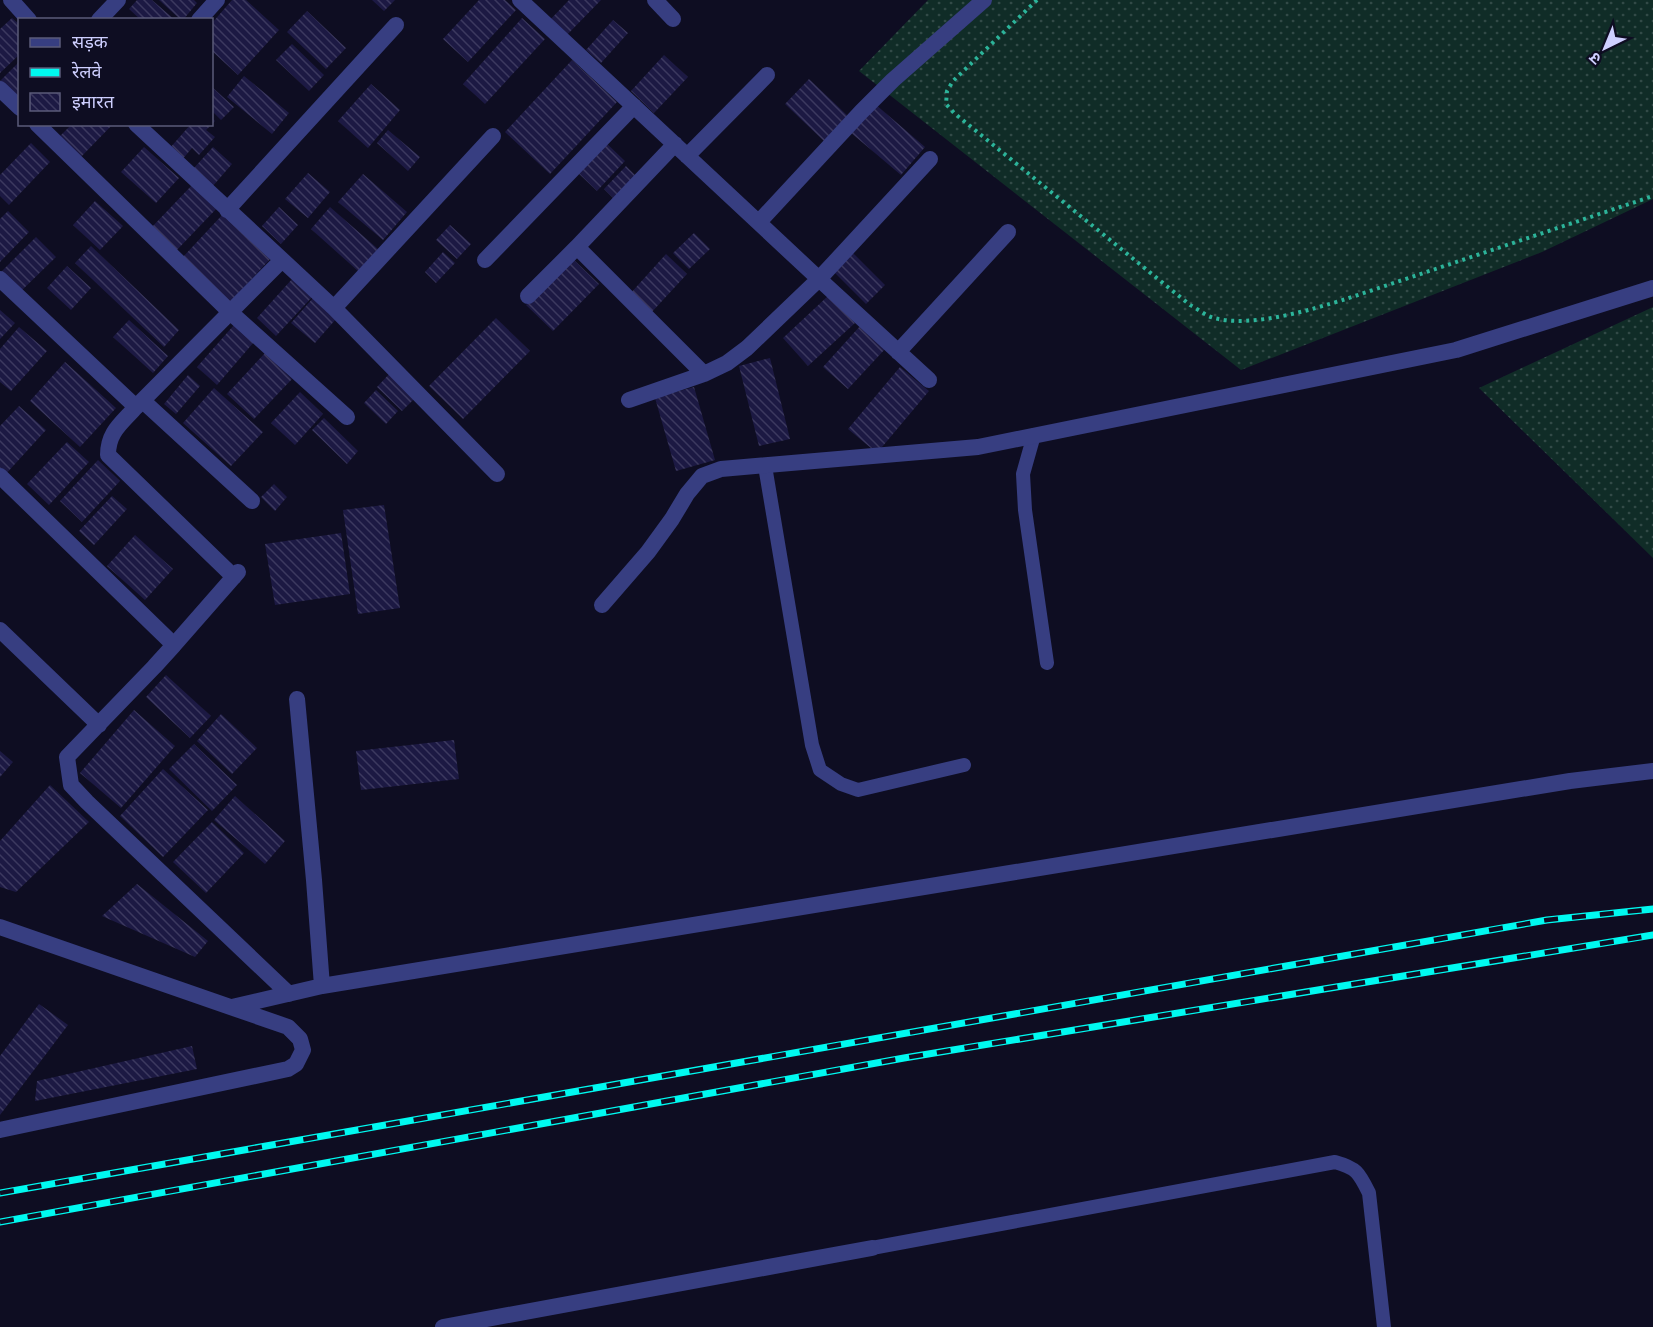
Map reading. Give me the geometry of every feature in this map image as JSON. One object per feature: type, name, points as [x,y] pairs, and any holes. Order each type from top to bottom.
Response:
[{"type":"street","points":[[11,0],[27,18]]},
{"type":"street","points":[[101,18],[118,0]]},
{"type":"street","points":[[201,18],[217,0]]},
{"type":"street","points":[[520,0],[928,380]]},
{"type":"street","points":[[655,0],[673,19]]},
{"type":"street","points":[[759,222],[885,88],[984,0]]},
{"type":"street","points":[[227,210],[396,25]]},
{"type":"street","points":[[528,296],[681,150],[767,75]]},
{"type":"street","points":[[0,89],[18,106]]},
{"type":"street","points":[[484,260],[634,106]]},
{"type":"street","points":[[39,126],[230,312],[347,417]]},
{"type":"street","points":[[138,126],[334,308],[497,474]]},
{"type":"street","points":[[334,308],[493,136]]},
{"type":"street","points":[[629,400],[704,374],[727,363],[747,348],[819,279],[930,159]]},
{"type":"street","points":[[898,352],[1008,232]]},
{"type":"street","points":[[577,247],[704,374]]},
{"type":"street","points":[[282,260],[110,436],[108,455],[236,575],[154,668],[68,757],[71,785],[289,994]]},
{"type":"street","points":[[0,279],[139,404],[252,501]]},
{"type":"street","points":[[602,605],[648,552],[687,494],[702,476],[721,468],[978,447],[1456,350],[1653,288]]},
{"type":"street","points":[[0,476],[174,645]]},
{"type":"street","points":[[0,630],[99,725]]},
{"type":"street","points":[[297,699],[322,986]]},
{"type":"street","points":[[232,1008],[322,986],[1570,782],[1653,771]]},
{"type":"street","points":[[0,927],[288,1027],[300,1039],[303,1050],[296,1064],[288,1069],[0,1130]]},
{"type":"street","points":[[442,1327],[872,1248]]},
{"type":"lane","points":[[1034,435],[1023,474],[1024,498],[1047,663]]},
{"type":"lane","points":[[765,466],[812,745],[820,770],[841,784],[858,790],[964,765]]},
{"type":"lane","points":[[872,1248],[1335,1162],[1359,1173],[1369,1193],[1384,1327]]},
{"type":"path","points":[[1036,0],[953,81],[947,91],[946,104],[954,113],[1190,305],[1213,318],[1236,321],[1301,312],[1653,196]]},
{"type":"green space","points":[[928,0],[1653,0],[1653,199],[1542,252],[1241,370],[859,71]]},
{"type":"green space","points":[[1653,307],[1653,558],[1479,388]]},
{"type":"building","points":[[137,0],[152,0],[173,18],[139,18],[129,9]]},
{"type":"building","points":[[159,0],[194,0],[197,3],[185,18],[179,18]]},
{"type":"building","points":[[232,0],[246,0],[279,30],[238,75],[213,52],[213,22]]},
{"type":"building","points":[[372,0],[395,0],[384,11]]},
{"type":"building","points":[[479,0],[505,0],[516,10],[468,62],[443,39]]},
{"type":"building","points":[[569,0],[601,0],[564,38],[548,22]]},
{"type":"building","points":[[307,11],[346,48],[326,69],[287,32]]},
{"type":"building","points":[[12,18],[18,23],[18,56],[0,73],[0,29]]},
{"type":"building","points":[[522,18],[545,39],[485,104],[463,84]]},
{"type":"building","points":[[613,20],[628,33],[601,63],[586,50]]},
{"type":"building","points":[[292,44],[324,75],[309,91],[276,60]]},
{"type":"building","points":[[664,55],[688,77],[654,113],[631,91]]},
{"type":"building","points":[[572,60],[617,102],[550,174],[505,132]]},
{"type":"building","points":[[18,63],[18,103],[0,81]]},
{"type":"building","points":[[244,76],[289,113],[272,134],[227,97]]},
{"type":"building","points":[[809,79],[850,118],[826,143],[785,104]]},
{"type":"building","points":[[371,84],[400,110],[368,148],[338,121]]},
{"type":"building","points":[[213,88],[234,107],[221,120],[213,112]]},
{"type":"building","points":[[875,104],[925,147],[901,175],[850,132]]},
{"type":"building","points":[[70,126],[111,126],[79,159],[58,138]]},
{"type":"building","points":[[189,126],[210,126],[206,130],[215,137],[199,155],[192,148],[181,161],[169,149]]},
{"type":"building","points":[[388,130],[420,157],[408,171],[377,143]]},
{"type":"building","points":[[604,141],[625,161],[597,191],[576,171]]},
{"type":"building","points":[[31,143],[50,162],[9,205],[0,196],[0,175]]},
{"type":"building","points":[[144,147],[179,178],[156,203],[121,172]]},
{"type":"building","points":[[213,147],[232,164],[212,187],[193,169]]},
{"type":"building","points":[[626,166],[636,176],[614,199],[604,189]]},
{"type":"building","points":[[308,173],[330,192],[308,218],[285,199]]},
{"type":"building","points":[[363,174],[407,212],[383,240],[338,202]]},
{"type":"building","points":[[194,183],[219,206],[175,252],[150,229]]},
{"type":"building","points":[[95,201],[123,226],[100,250],[73,225]]},
{"type":"building","points":[[279,207],[298,225],[281,244],[262,226]]},
{"type":"building","points":[[330,207],[378,249],[358,271],[311,229]]},
{"type":"building","points":[[8,211],[29,232],[0,262],[0,219]]},
{"type":"building","points":[[224,213],[272,257],[230,302],[182,258]]},
{"type":"building","points":[[450,225],[471,244],[457,259],[436,240]]},
{"type":"building","points":[[694,233],[710,249],[689,269],[673,253]]},
{"type":"building","points":[[36,237],[56,257],[19,293],[0,273]]},
{"type":"building","points":[[91,246],[179,330],[164,347],[75,263]]},
{"type":"building","points":[[443,252],[455,263],[436,283],[425,272]]},
{"type":"building","points":[[853,253],[885,285],[866,304],[834,272]]},
{"type":"building","points":[[666,254],[687,274],[650,314],[629,295]]},
{"type":"building","points":[[572,258],[599,284],[553,331],[526,305]]},
{"type":"building","points":[[67,266],[91,288],[71,310],[47,288]]},
{"type":"building","points":[[293,278],[313,296],[276,336],[257,318]]},
{"type":"building","points":[[829,295],[855,323],[808,366],[783,338]]},
{"type":"building","points":[[313,298],[336,319],[315,343],[291,323]]},
{"type":"building","points":[[0,310],[15,323],[0,339]]},
{"type":"building","points":[[496,318],[530,351],[463,419],[429,386]]},
{"type":"building","points":[[129,320],[168,356],[153,373],[113,337]]},
{"type":"building","points":[[234,325],[254,342],[217,385],[197,367]]},
{"type":"building","points":[[861,325],[886,348],[848,389],[823,367]]},
{"type":"building","points":[[19,327],[47,351],[11,391],[0,382],[0,349]]},
{"type":"building","points":[[265,353],[292,379],[254,419],[227,394]]},
{"type":"building","points":[[770,358],[790,439],[759,446],[739,366]]},
{"type":"building","points":[[65,362],[116,408],[80,447],[30,401]]},
{"type":"building","points":[[900,367],[929,391],[877,453],[848,429]]},
{"type":"building","points":[[392,371],[417,396],[402,411],[377,387]]},
{"type":"building","points":[[188,375],[200,386],[176,414],[164,404]]},
{"type":"building","points":[[694,387],[715,460],[676,471],[655,398]]},
{"type":"building","points":[[214,388],[263,432],[231,466],[183,423]]},
{"type":"building","points":[[376,390],[398,411],[386,424],[364,403]]},
{"type":"building","points":[[300,392],[323,414],[295,445],[271,423]]},
{"type":"building","points":[[19,406],[46,430],[4,476],[0,472],[0,426]]},
{"type":"building","points":[[324,418],[358,451],[347,464],[312,430]]},
{"type":"building","points":[[67,442],[89,462],[49,505],[27,484]]},
{"type":"building","points":[[98,460],[120,481],[82,522],[60,501]]},
{"type":"building","points":[[274,484],[287,497],[275,511],[261,497]]},
{"type":"building","points":[[112,496],[127,509],[94,545],[79,531]]},
{"type":"building","points":[[384,505],[400,608],[358,614],[343,510]]},
{"type":"building","points":[[341,533],[350,594],[275,605],[265,544]]},
{"type":"building","points":[[135,535],[173,569],[145,600],[107,566]]},
{"type":"building","points":[[166,675],[211,716],[190,738],[146,697]]},
{"type":"building","points":[[134,710],[175,746],[121,808],[80,773]]},
{"type":"building","points":[[221,714],[257,748],[232,774],[197,741]]},
{"type":"building","points":[[454,740],[459,779],[361,790],[356,751]]},
{"type":"building","points":[[194,744],[237,785],[212,811],[169,769]]},
{"type":"building","points":[[0,751],[13,762],[0,777]]},
{"type":"building","points":[[163,769],[208,810],[163,857],[120,816]]},
{"type":"building","points":[[50,785],[89,822],[16,892],[0,887],[0,841]]},
{"type":"building","points":[[235,796],[285,841],[265,864],[214,820]]},
{"type":"building","points":[[212,822],[244,853],[206,893],[173,862]]},
{"type":"building","points":[[137,884],[208,941],[195,957],[102,916]]},
{"type":"building","points":[[39,1004],[68,1025],[0,1115],[0,1056]]},
{"type":"building","points":[[192,1046],[197,1069],[35,1101],[37,1081]]},
{"type":"railway","points":[[0,1193],[1547,920],[1653,909]]},
{"type":"railway","points":[[0,1222],[904,1058],[1653,935]]}]
